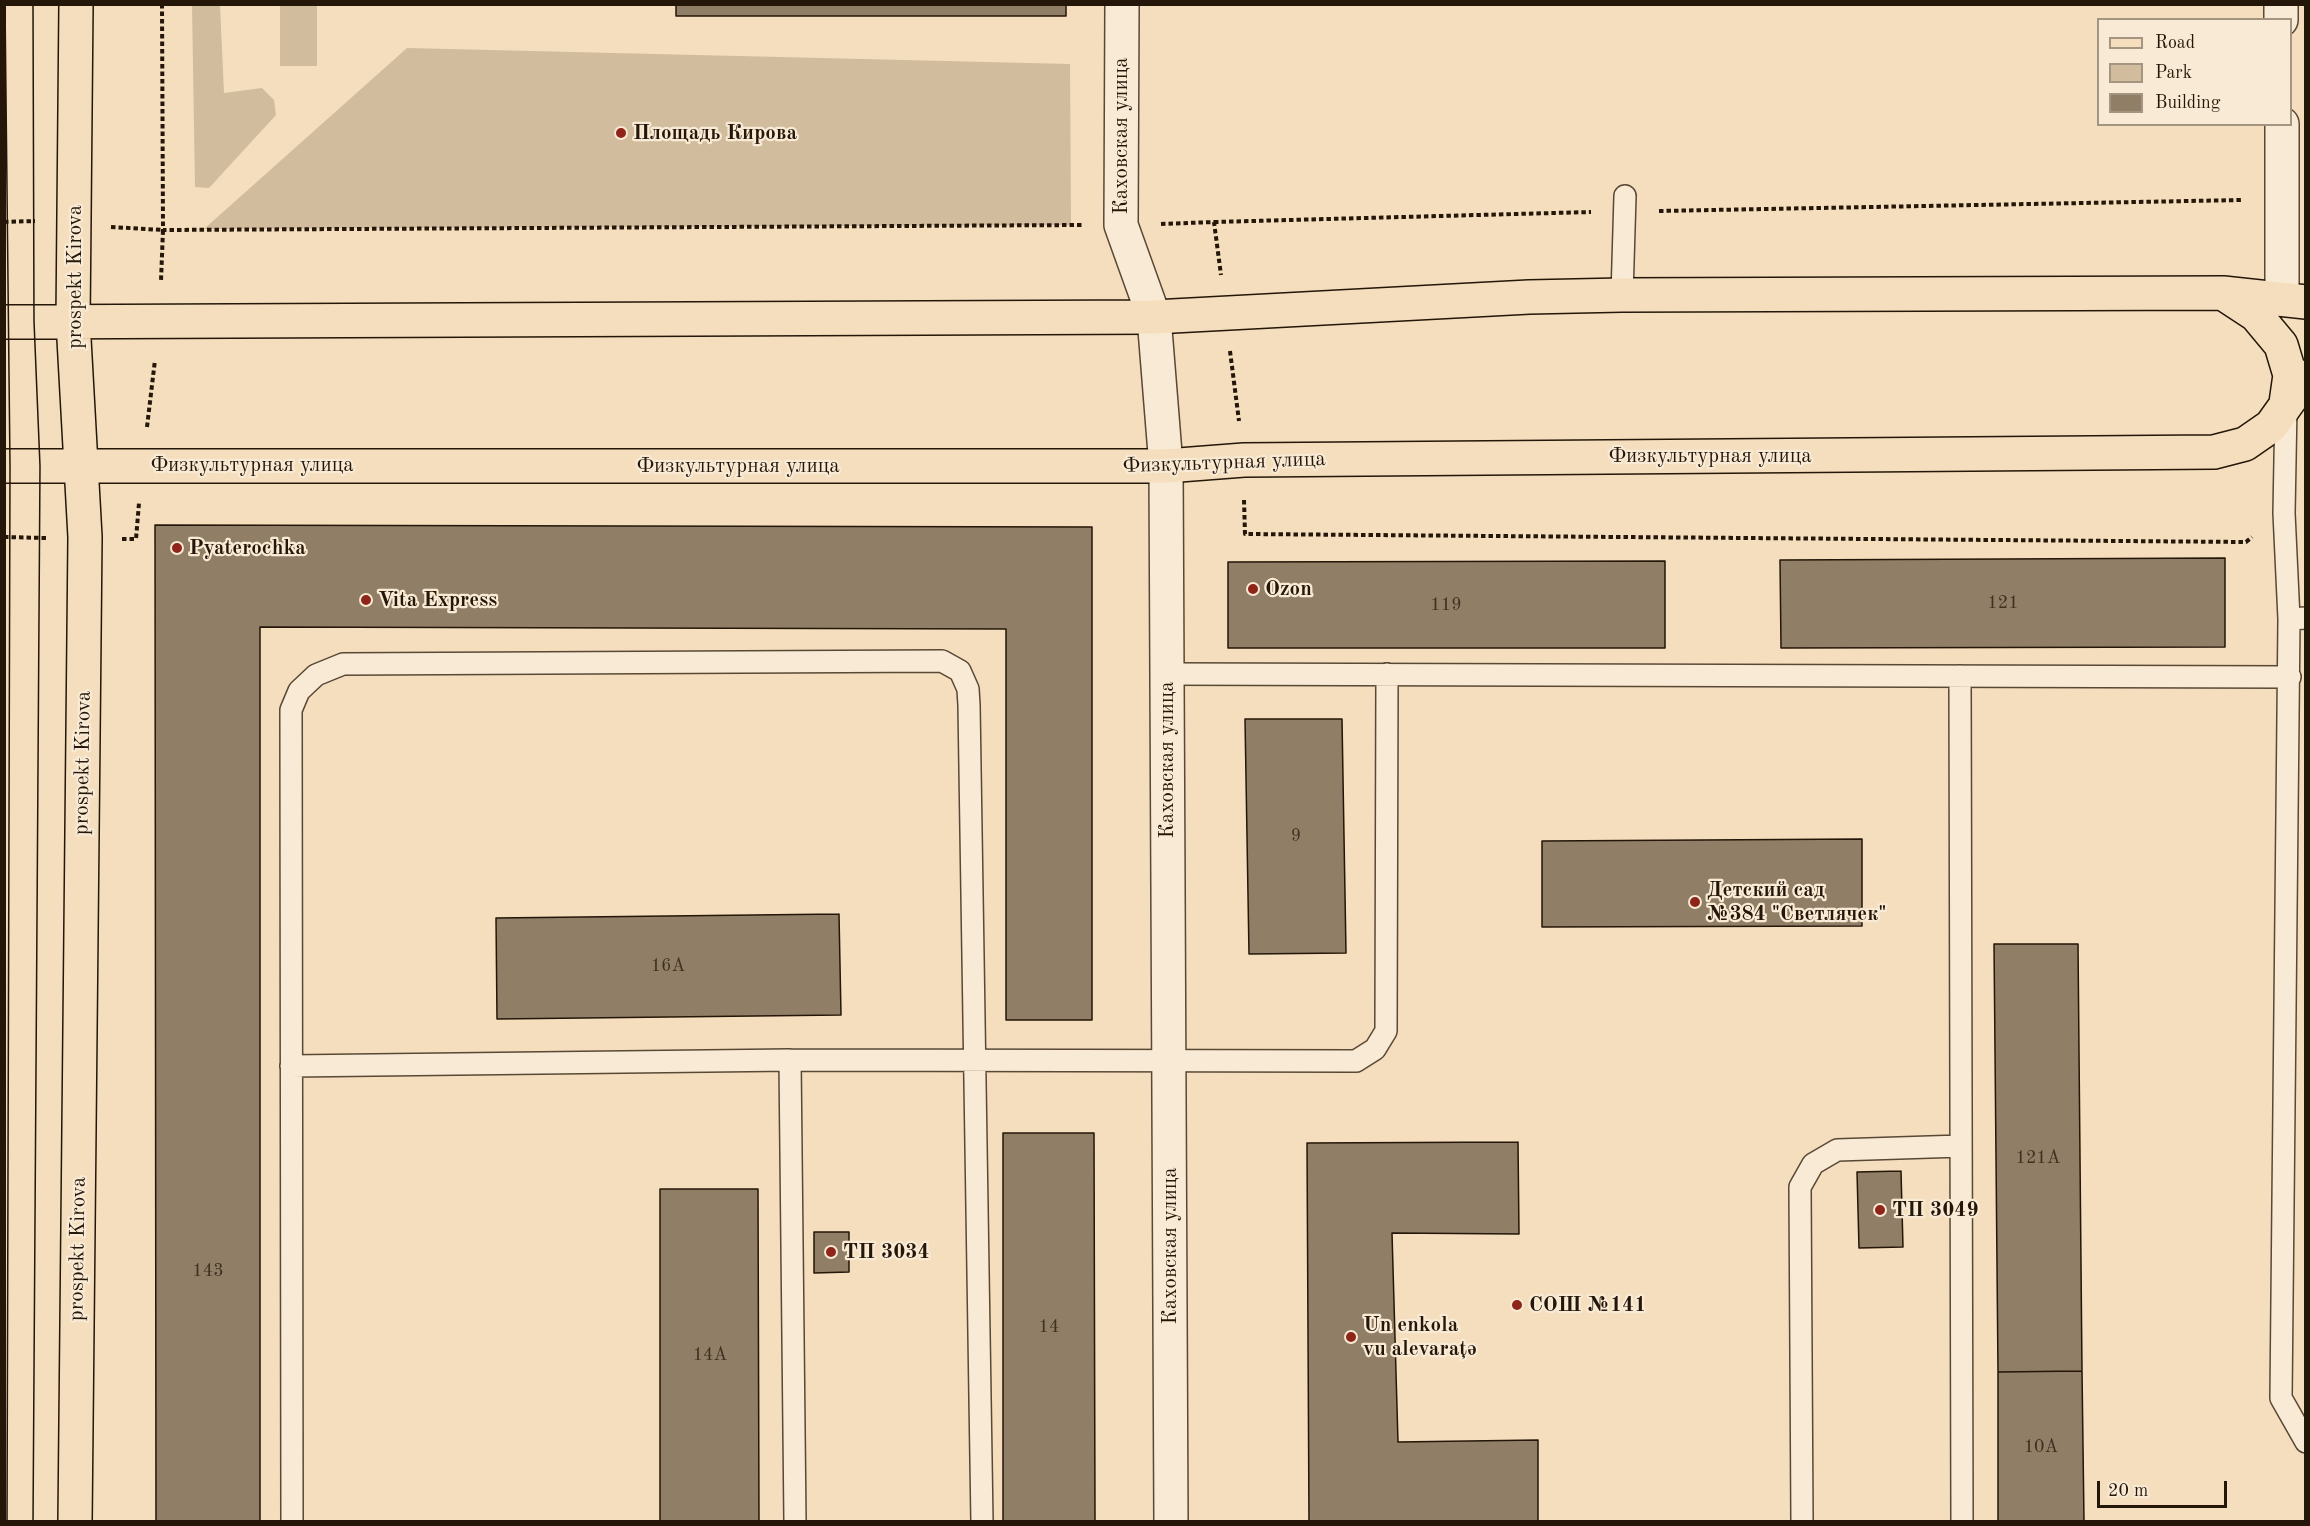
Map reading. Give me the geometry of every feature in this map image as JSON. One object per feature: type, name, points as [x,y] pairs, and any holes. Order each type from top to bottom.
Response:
[{"type":"main road","name":"prospekt Kirova","points":[[75,1521],[85,537],[74,321],[76,4]]},
{"type":"main road","points":[[4,322],[1154,317],[1529,297],[1622,295],[2223,294],[2294,301]]},
{"type":"main road","name":"Физкультурная улица","points":[[4,466],[1166,466],[1244,460],[2214,452],[2244,444],[2271,426],[2286,403],[2290,375],[2281,345],[2256,315],[2223,294]]},
{"type":"main road","points":[[2286,403],[2306,377]]},
{"type":"street","name":"Каховская улица","points":[[1122,4],[1121,225],[1154,317],[1166,466],[1171,1521]]},
{"type":"street","points":[[2282,126],[2282,200],[2294,301]]},
{"type":"lane","points":[[1622,295],[1625,204]]},
{"type":"lane","points":[[2286,403],[2284,513],[2297,619],[2290,677],[2281,1398],[2306,1442]]},
{"type":"lane","points":[[292,1521],[291,710],[299,692],[316,675],[343,664],[942,661],[960,671],[968,689],[969,705],[982,1521]]},
{"type":"lane","points":[[1167,674],[2290,677]]},
{"type":"lane","points":[[291,1066],[790,1060],[1356,1061],[1375,1049],[1386,1031],[1387,674]]},
{"type":"lane","points":[[1960,676],[1962,1521]]},
{"type":"lane","points":[[790,1060],[795,1521]]},
{"type":"lane","points":[[1802,1521],[1800,1187],[1813,1164],[1837,1150],[1961,1146]]},
{"type":"path","points":[[162,4],[163,230],[1121,225],[1625,204],[2282,200]]},
{"type":"path","points":[[1214,222],[1244,460],[1245,534],[2246,542],[2284,513]]},
{"type":"green space","points":[[192,5],[220,5],[224,93],[262,88],[274,100],[276,115],[209,188],[195,187]]},
{"type":"green space","points":[[280,5],[317,5],[317,66],[280,66]]},
{"type":"green space","points":[[407,48],[1070,64],[1071,225],[204,229]]},
{"type":"building","points":[[676,4],[1066,4],[1066,16],[676,16]]},
{"type":"building","points":[[155,525],[1092,527],[1092,1020],[1006,1020],[1006,629],[260,627],[260,1522],[156,1522]]},
{"type":"building","points":[[2225,558],[2225,647],[1781,648],[1780,560]]},
{"type":"building","points":[[1665,561],[1665,648],[1228,648],[1228,562]]},
{"type":"building","points":[[1245,719],[1342,719],[1346,953],[1249,954]]},
{"type":"building","points":[[1862,839],[1862,926],[1542,927],[1542,841]]},
{"type":"building","points":[[839,914],[841,1015],[497,1019],[496,918]]},
{"type":"building","points":[[1994,944],[2078,944],[2082,1371],[1998,1372]]},
{"type":"building","points":[[1003,1133],[1094,1133],[1095,1522],[1003,1522]]},
{"type":"building","name":"Un enkola vu alevaraţə","points":[[1518,1142],[1519,1234],[1392,1233],[1398,1442],[1538,1440],[1538,1522],[1309,1522],[1307,1143]]},
{"type":"building","name":"ТП 3049","points":[[1901,1171],[1903,1247],[1859,1248],[1857,1172]]},
{"type":"building","points":[[660,1189],[758,1189],[759,1522],[660,1522]]},
{"type":"building","name":"ТП 3034","points":[[814,1232],[849,1232],[849,1272],[814,1273]]},
{"type":"building","points":[[2082,1371],[2084,1522],[1998,1522],[1998,1372]]},
{"type":"tram line","points":[[5,4],[10,466],[7,1522]]},
{"type":"tram line","points":[[33,4],[34,321],[40,466],[33,1522]]},
{"type":"place","name":"Площадь Кирова","points":[[621,133]]},
{"type":"place","name":"Pyaterochka","points":[[177,548]]},
{"type":"place","name":"Ozon","points":[[1253,589]]},
{"type":"place","name":"Vita Express","points":[[366,600]]},
{"type":"place","name":"Детский сад №384 \"Светлячек\"","points":[[1695,902]]},
{"type":"place","name":"ТП 3049","points":[[1880,1210]]},
{"type":"place","name":"ТП 3034","points":[[831,1252]]},
{"type":"place","name":"СОШ №141","points":[[1517,1305]]},
{"type":"place","name":"Un enkola vu alevaraţə","points":[[1351,1337]]}]
